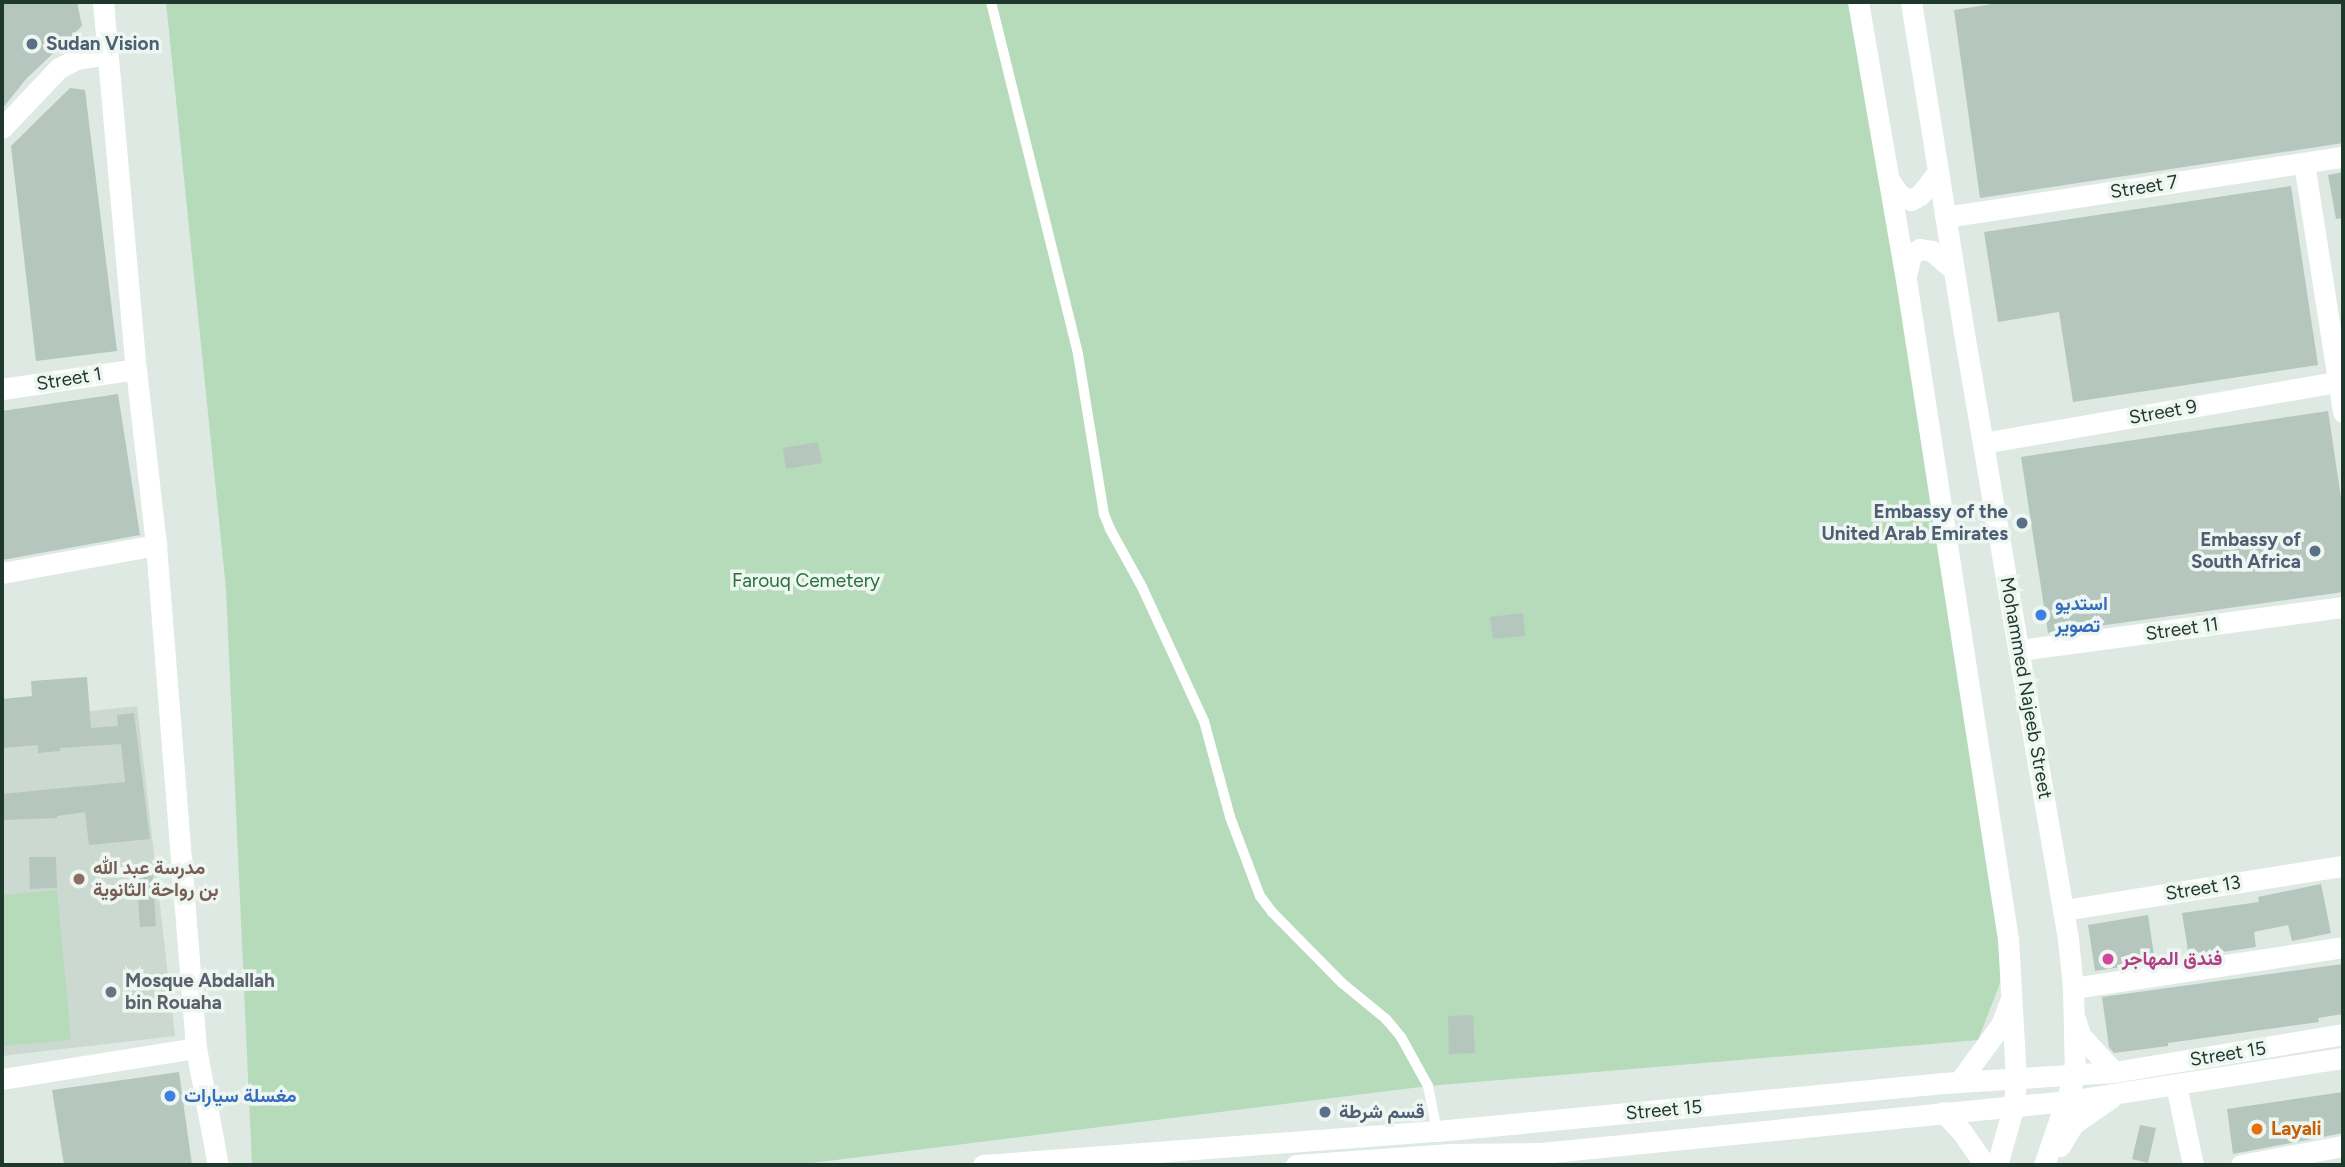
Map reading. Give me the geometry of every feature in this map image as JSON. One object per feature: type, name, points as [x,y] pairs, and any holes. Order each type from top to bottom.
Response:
[{"type":"street","points":[[103,2],[136,369],[156,545],[196,1048],[218,1165]]},
{"type":"street","points":[[1858,2],[1908,286],[2001,889],[2013,993],[2016,1077],[2014,1105],[1997,1165]]},
{"type":"street","name":"Mohammed Najeeb Street","points":[[1911,2],[1983,443],[2064,910],[2075,1074],[2046,1165]]},
{"type":"street","points":[[2,128],[59,68],[77,59],[107,54]]},
{"type":"street","name":"Street 7","points":[[1945,217],[2343,157]]},
{"type":"street","points":[[2304,163],[2343,412]]},
{"type":"street","points":[[1889,179],[1899,195],[1911,200],[1920,195],[1938,172]]},
{"type":"street","points":[[1908,286],[1908,261],[1914,250],[1932,251],[1954,270]]},
{"type":"street","name":"Street 1","points":[[2,389],[136,369]]},
{"type":"street","name":"Street 9","points":[[1983,443],[2340,382]]},
{"type":"street","points":[[2,573],[156,545]]},
{"type":"street","name":"Street 11","points":[[2020,650],[2343,607]]},
{"type":"street","name":"Street 13","points":[[2064,910],[2343,866]]},
{"type":"street","points":[[2113,1072],[2080,1035],[2072,999],[2343,947]]},
{"type":"street","points":[[1959,1082],[2001,1025],[2013,993]]},
{"type":"street","name":"Street 15","points":[[983,1165],[1166,1158],[1959,1082],[2113,1072],[2343,1034]]},
{"type":"street","points":[[2,1079],[196,1048]]},
{"type":"street","name":"Street 15","points":[[1296,1165],[1451,1154],[1542,1159],[1943,1112],[2068,1101],[2343,1058]]},
{"type":"street","points":[[2176,1085],[2193,1165]]},
{"type":"street","points":[[2046,1165],[2073,1124],[2117,1093]]},
{"type":"street","points":[[1943,1112],[1962,1132],[1985,1165]]},
{"type":"street","points":[[2241,1165],[2343,1146]]},
{"type":"lane","points":[[991,2],[1078,354],[1104,513],[1110,529],[1142,587],[1204,721],[1230,817],[1260,896],[1272,912],[1342,983],[1386,1019],[1401,1037],[1428,1086],[1437,1131]]},
{"type":"shaded area","name":"مدرسة عبد الله بن رواحة الثانوية","points":[[137,706],[175,1036],[2,1056],[2,721]]},
{"type":"green space","name":"Farouq Cemetery","points":[[166,2],[1859,2],[2004,973],[1978,1040],[1428,1086],[796,1165],[252,1165],[226,589]]},
{"type":"green space","points":[[57,890],[71,1040],[2,1046],[2,895]]},
{"type":"building","name":"Sudan Vision","points":[[2,2],[77,2],[82,26],[26,79],[2,109]]},
{"type":"building","points":[[2005,2],[2343,2],[2343,143],[1980,198],[1954,10]]},
{"type":"building","points":[[70,88],[85,90],[117,351],[36,361],[11,146]]},
{"type":"building","points":[[2343,172],[2343,218],[2336,219],[2328,175]]},
{"type":"building","points":[[2291,186],[2318,365],[2073,402],[2059,312],[1998,322],[1984,232]]},
{"type":"building","points":[[118,394],[140,535],[2,560],[2,411]]},
{"type":"building","points":[[2328,411],[2343,511],[2343,592],[2048,633],[2021,457]]},
{"type":"building","points":[[818,442],[822,463],[786,469],[783,448]]},
{"type":"building","points":[[1523,613],[1525,636],[1493,639],[1490,617]]},
{"type":"building","points":[[87,677],[91,728],[118,726],[117,715],[134,713],[150,839],[89,845],[85,812],[57,818],[2,820],[2,794],[125,782],[121,744],[60,748],[60,751],[38,753],[38,745],[2,748],[2,699],[32,696],[31,681]]},
{"type":"building","points":[[29,857],[56,857],[57,888],[30,889]]},
{"type":"building","points":[[152,867],[156,926],[140,927],[136,868]]},
{"type":"building","points":[[2321,884],[2331,933],[2292,941],[2288,925],[2254,932],[2256,947],[2189,957],[2182,913],[2259,902],[2258,897]]},
{"type":"building","points":[[2148,915],[2155,962],[2095,971],[2088,925]]},
{"type":"building","points":[[2343,964],[2343,1014],[2318,1018],[2319,1022],[2168,1043],[2168,1046],[2114,1053],[2109,1047],[2102,997]]},
{"type":"building","points":[[1473,1015],[1475,1053],[1449,1054],[1448,1016]]},
{"type":"building","points":[[179,1072],[192,1165],[64,1165],[52,1090]]},
{"type":"building","points":[[2343,1092],[2343,1133],[2233,1154],[2227,1109]]},
{"type":"building","points":[[2140,1125],[2156,1128],[2148,1163],[2132,1159]]},
{"type":"place","name":"Sudan Vision","points":[[32,44]]},
{"type":"place","name":"Embassy of the United Arab Emirates","points":[[2022,523]]},
{"type":"place","name":"Embassy of South Africa","points":[[2315,551]]},
{"type":"place","name":"استديو تصوير","points":[[2041,615]]},
{"type":"place","name":"مدرسة عبد الله بن رواحة الثانوية","points":[[79,879]]},
{"type":"place","name":"فندق المهاجر","points":[[2108,959]]},
{"type":"place","name":"Mosque Abdallah bin Rouaha","points":[[111,992]]},
{"type":"place","name":"مغسلة سيارات","points":[[170,1096]]},
{"type":"place","name":"قسم شرطة","points":[[1325,1112]]},
{"type":"place","name":"Layali","points":[[2257,1129]]}]
